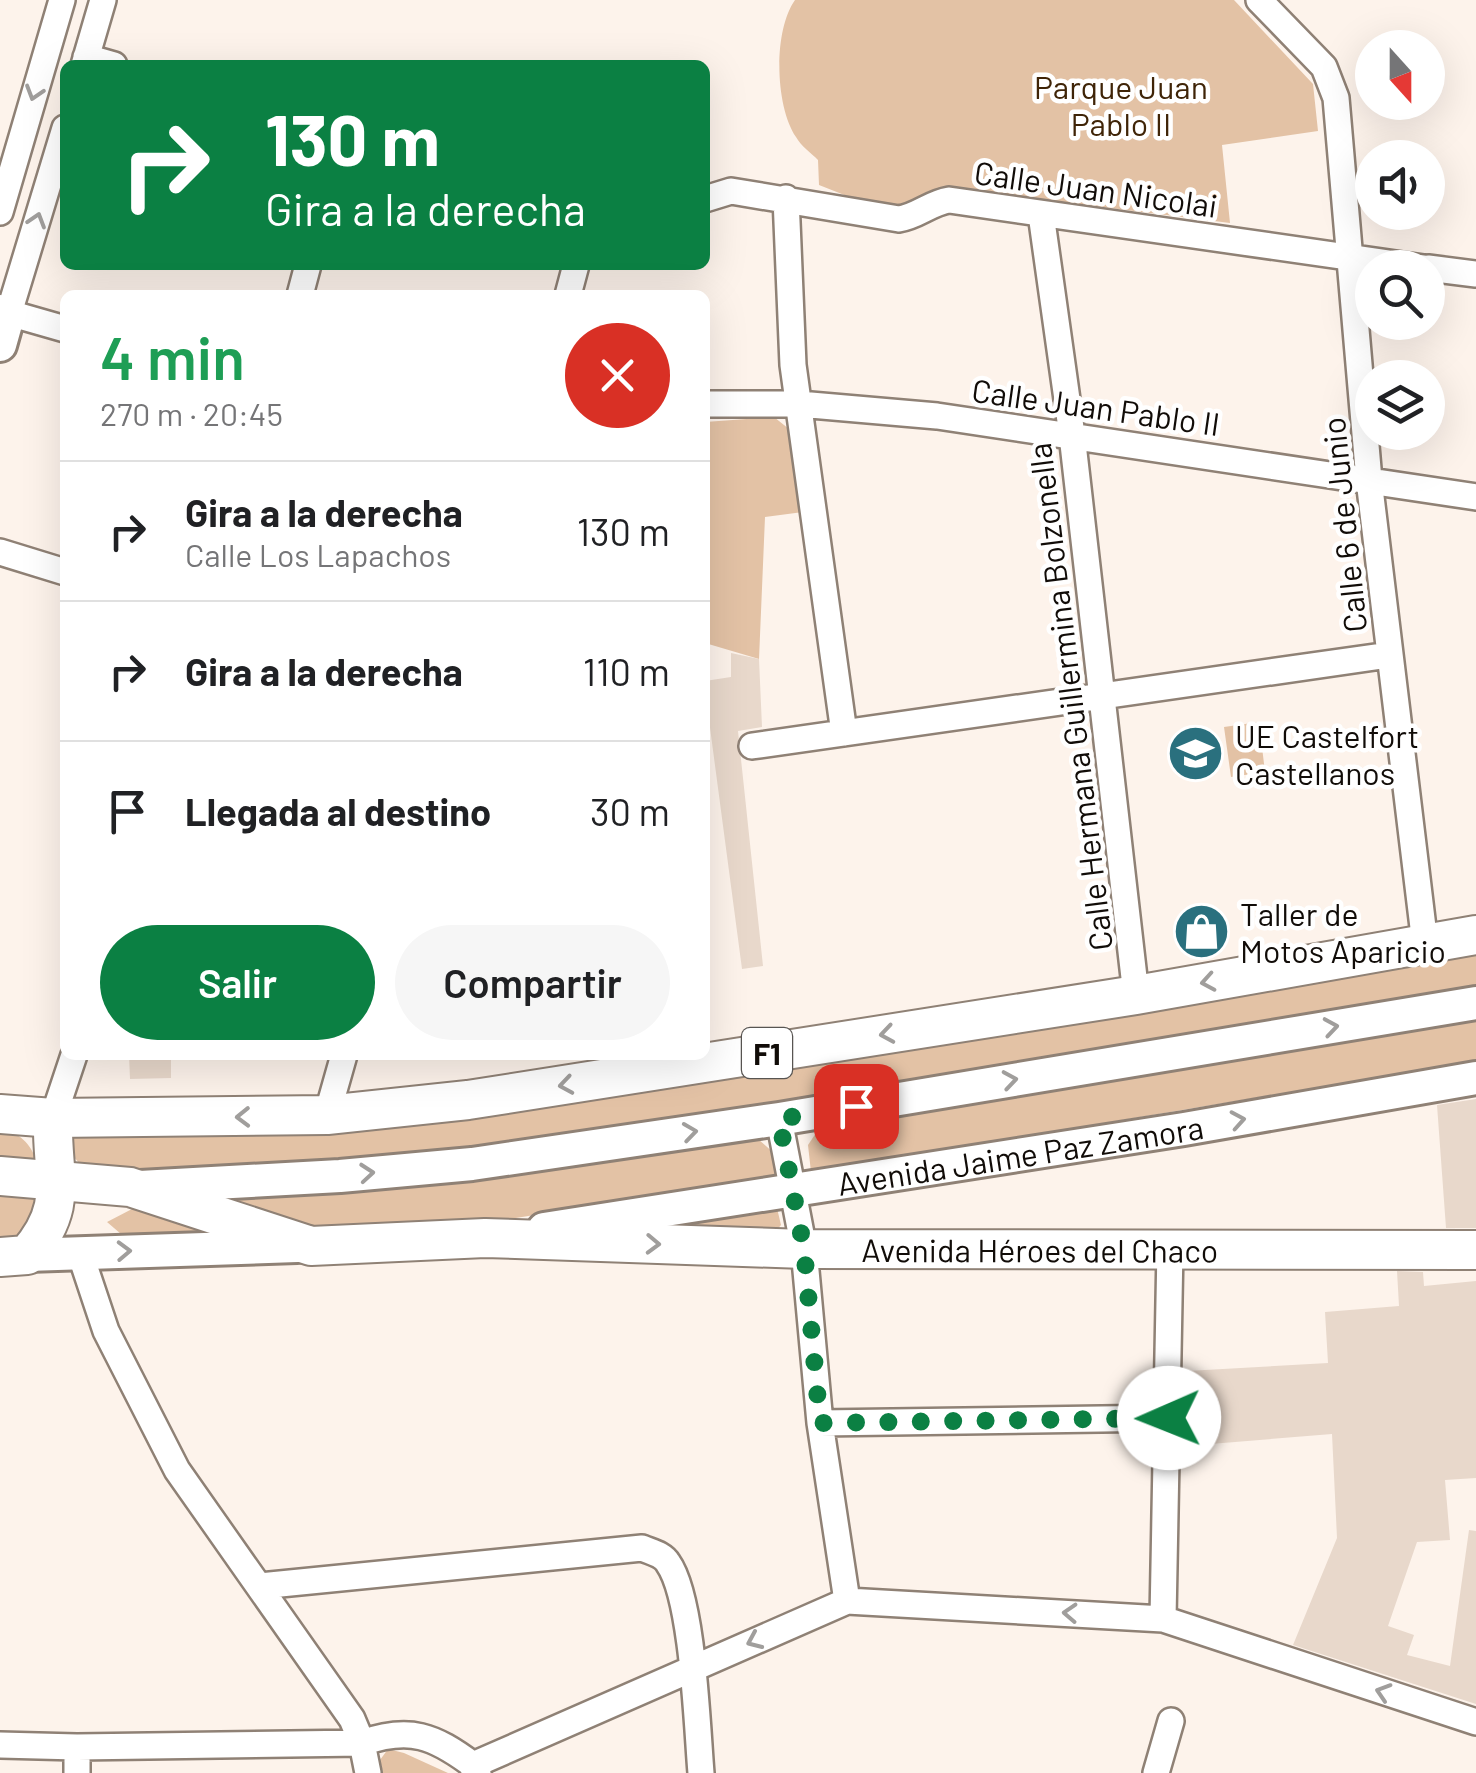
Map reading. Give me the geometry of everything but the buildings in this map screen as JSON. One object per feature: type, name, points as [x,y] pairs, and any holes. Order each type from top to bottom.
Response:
[{"type":"highway","name":"F1","points":[[0,1114],[54,1118],[327,1115],[468,1100],[1136,995],[1476,936]]},
{"type":"highway","name":"Avenida Jaime Paz Zamora","points":[[13,1256],[45,1234],[55,1206],[58,1181],[52,1148],[54,1118]]},
{"type":"highway","points":[[0,1176],[130,1187],[311,1246]]},
{"type":"highway","name":"Avenida Jaime Paz Zamora","points":[[311,1246],[485,1238]]},
{"type":"highway","name":"Avenida Héroes del Chaco","points":[[485,1238],[804,1249],[1476,1250]]},
{"type":"main road","points":[[0,345],[5,312]]},
{"type":"main road","points":[[130,1187],[472,1164],[779,1119],[1476,1003]]},
{"type":"main road","name":"Avenida Jaime Paz Zamora","points":[[485,1238],[794,1192],[1476,1078]]},
{"type":"main road","name":"Avenida Jaime Paz Zamora","points":[[13,1256],[311,1246]]},
{"type":"street","points":[[0,212],[10,138],[62,0]]},
{"type":"street","points":[[85,60],[103,0]]},
{"type":"street","name":"Calle 6 de Junio","points":[[1259,0],[1324,68],[1336,98],[1369,480],[1425,944]]},
{"type":"street","points":[[60,143],[5,312],[60,328]]},
{"type":"street","name":"Calle Juan Nicolai","points":[[710,198],[730,192],[786,198],[899,219],[912,217],[934,202],[949,200],[1355,259]]},
{"type":"street","points":[[786,198],[793,365],[844,733]]},
{"type":"street","name":"Calle Hermana Guillermina Bolzonella","points":[[1041,214],[1072,435],[1136,995]]},
{"type":"street","name":"Calle Juan Nicolai","points":[[1445,270],[1476,274]]},
{"type":"street","name":"Calle Juan Pablo II","points":[[710,404],[799,404],[937,416],[1476,497]]},
{"type":"street","points":[[0,552],[60,570]]},
{"type":"street","points":[[752,746],[1389,655]]},
{"type":"street","points":[[54,1118],[72,1060]]},
{"type":"street","points":[[327,1115],[343,1060]]},
{"type":"street","points":[[779,1119],[804,1249],[820,1423],[847,1600]]},
{"type":"street","points":[[1163,1619],[1170,1248]]},
{"type":"street","points":[[80,1253],[106,1331],[177,1470],[352,1719],[368,1773]]},
{"type":"street","points":[[820,1423],[1169,1418]]},
{"type":"street","points":[[260,1586],[642,1548],[666,1558],[678,1579],[693,1668],[701,1773]]},
{"type":"street","points":[[0,1745],[77,1760],[362,1743],[387,1734],[417,1734],[448,1747],[475,1770],[847,1600],[1163,1619],[1476,1722]]},
{"type":"street","points":[[1156,1773],[1171,1722]]},
{"type":"green space","name":"Parque Juan Pablo II","points":[[795,0],[1234,0],[1313,84],[1318,131],[1222,145],[1230,223],[949,188],[927,192],[907,207],[852,198],[819,185],[818,160],[798,140],[784,107],[780,49]]},
{"type":"green space","points":[[774,417],[789,429],[803,512],[765,517],[759,659],[710,644],[710,422]]},
{"type":"green space","points":[[1259,722],[1265,772],[1231,777],[1224,727]]},
{"type":"green space","points":[[1476,953],[1476,991],[530,1143],[315,1163],[104,1170],[80,1164],[65,1147],[67,1130],[166,1131]]},
{"type":"green space","points":[[1476,1014],[1476,1061],[811,1172],[808,1145],[820,1127]]},
{"type":"green space","points":[[0,1127],[23,1140],[37,1162],[0,1159]]},
{"type":"green space","points":[[758,1139],[775,1154],[778,1176],[503,1220],[321,1235],[205,1201],[453,1180]]},
{"type":"green space","points":[[0,1192],[42,1196],[28,1226],[0,1245]]},
{"type":"green space","points":[[776,1204],[781,1225],[775,1232],[684,1227],[686,1217]]},
{"type":"green space","points":[[132,1209],[232,1235],[121,1234],[107,1222]]},
{"type":"green space","points":[[388,1749],[448,1773],[383,1773],[380,1760]]},
{"type":"place","name":"UE Castelfort Castellanos","points":[[1196,753]]},
{"type":"place","name":"Taller de Motos Aparicio","points":[[1201,931]]},
{"type":"route","points":[[856,1106],[779,1119],[804,1249],[820,1423],[1169,1418]]}]
